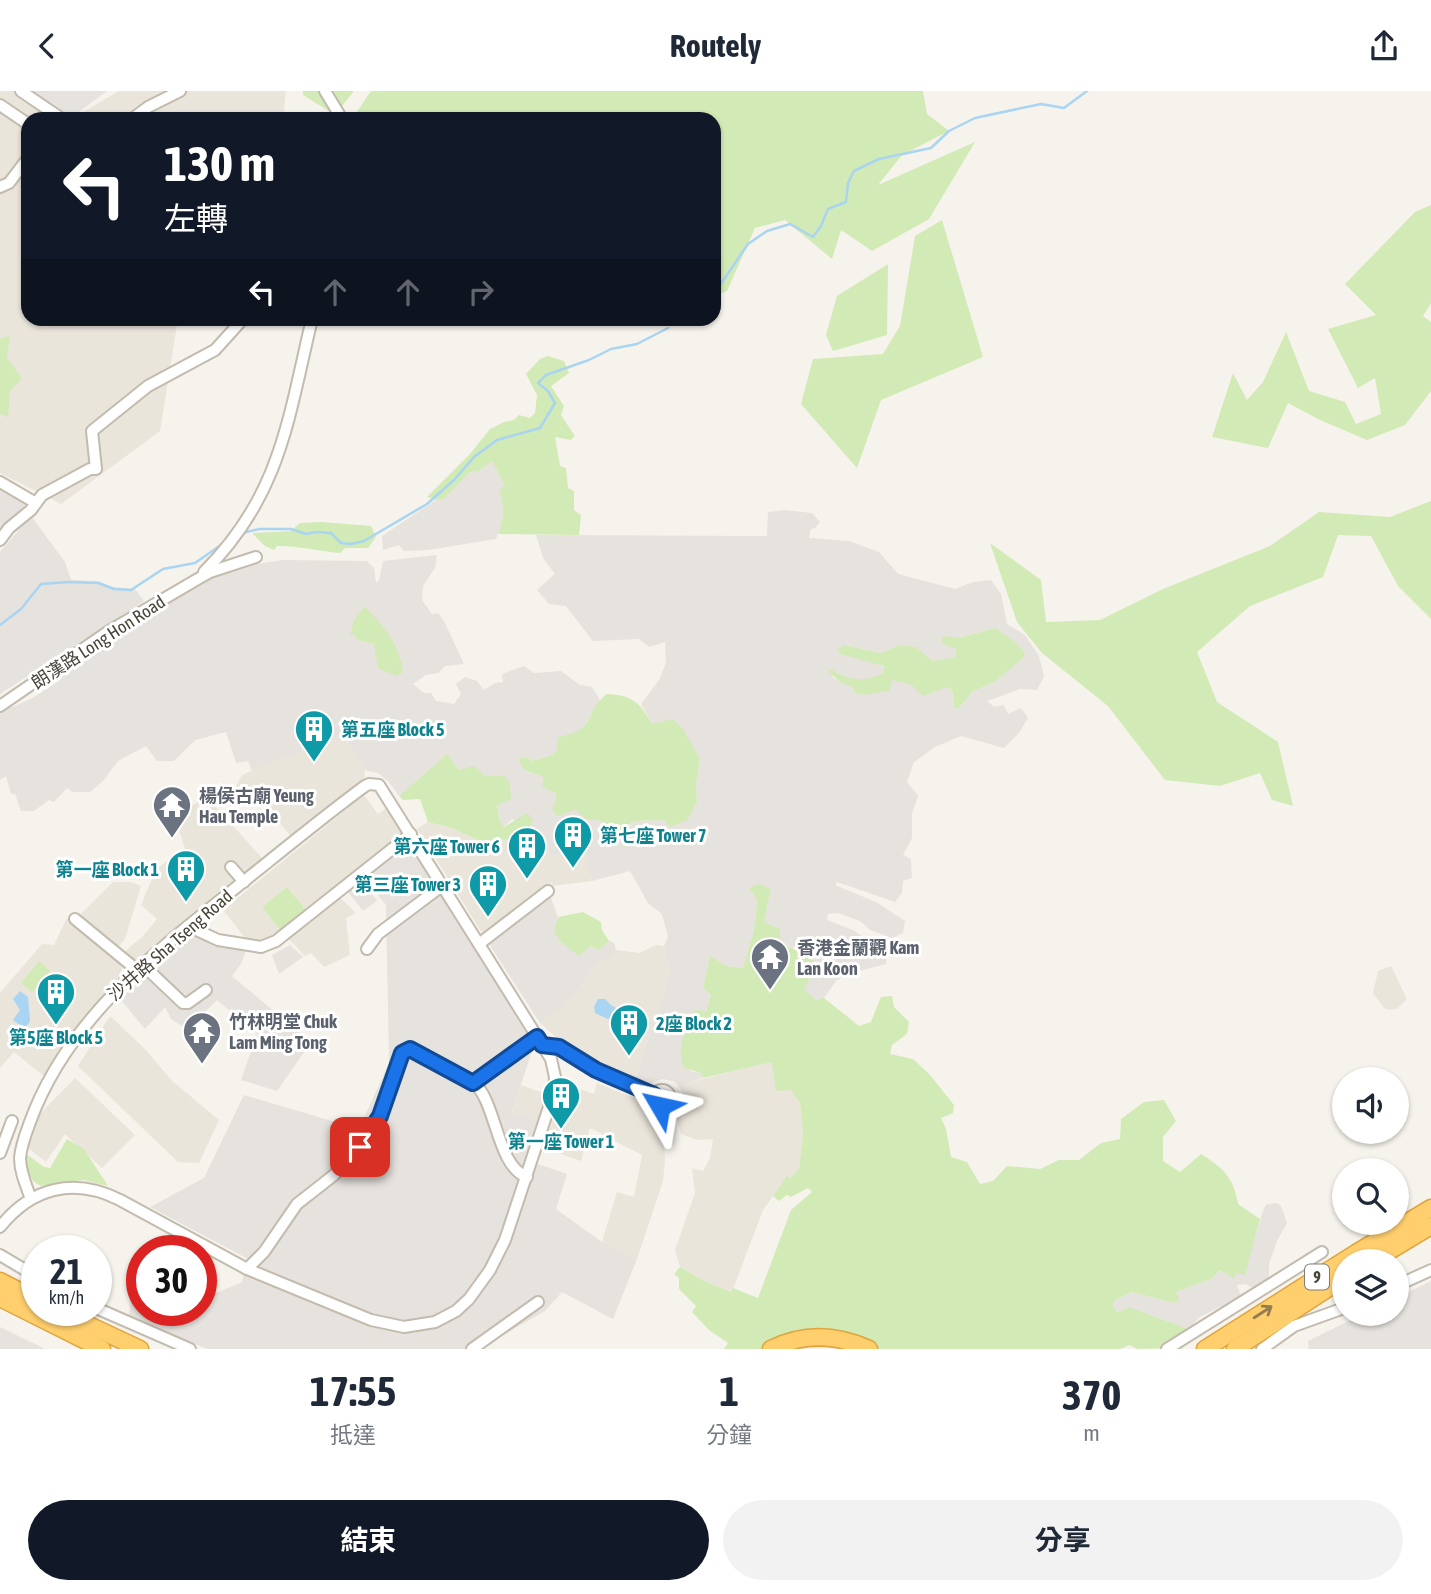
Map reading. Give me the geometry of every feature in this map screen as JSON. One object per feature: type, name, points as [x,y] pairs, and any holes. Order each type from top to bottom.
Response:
[{"type":"highway","name":"9","points":[[1205,1349],[1431,1209]]},
{"type":"highway","points":[[1393,1249],[1431,1226]]},
{"type":"highway","points":[[0,1281],[21,1292]]},
{"type":"highway","name":"9","points":[[1235,1349],[1332,1286]]},
{"type":"highway","points":[[0,1299],[102,1349]]},
{"type":"highway","points":[[91,1326],[140,1349]]},
{"type":"highway","points":[[771,1349],[799,1339],[816,1337],[851,1342],[869,1349]]},
{"type":"highway","points":[[791,1349],[821,1345],[845,1349]]},
{"type":"street","points":[[21,91],[52,112]]},
{"type":"street","points":[[141,112],[180,91]]},
{"type":"street","points":[[325,91],[338,112]]},
{"type":"street","points":[[335,112],[336,91]]},
{"type":"street","points":[[0,104],[21,119]]},
{"type":"street","points":[[0,187],[9,183],[21,167]]},
{"type":"street","points":[[0,540],[42,495],[96,468],[92,431],[148,386],[215,350],[237,326]]},
{"type":"street","name":"朗漢路 Long Hon Road","points":[[196,580],[239,531],[259,501],[278,459],[310,326]]},
{"type":"street","points":[[0,482],[36,503]]},
{"type":"street","name":"朗漢路 Long Hon Road","points":[[0,706],[109,631],[196,580],[210,572],[256,557]]},
{"type":"street","name":"沙井路 Sha Tseng Road","points":[[31,1199],[22,1173],[21,1153],[40,1097],[84,1027],[109,996],[188,926],[365,786],[379,785],[411,834]]},
{"type":"street","points":[[0,1227],[15,1210],[31,1199],[50,1191],[86,1188],[104,1193],[247,1269],[380,1323],[404,1327],[435,1322],[463,1305],[486,1276],[505,1240],[555,1089],[553,1065],[411,834],[276,941],[261,947],[218,940],[188,926]]},
{"type":"street","points":[[231,867],[244,882]]},
{"type":"street","points":[[366,950],[379,934],[443,885]]},
{"type":"street","points":[[480,944],[548,891]]},
{"type":"street","points":[[75,919],[183,1003],[188,1003],[206,990]]},
{"type":"street","points":[[473,1083],[540,1041],[559,1047],[596,1070],[654,1095]]},
{"type":"street","points":[[247,1269],[264,1252],[298,1205],[334,1175],[370,1134],[380,1116],[402,1053],[406,1050],[415,1050],[473,1083],[484,1096],[497,1133],[513,1165],[519,1173],[527,1177]]},
{"type":"street","points":[[0,1153],[12,1121]]},
{"type":"street","points":[[1167,1349],[1322,1252]]},
{"type":"street","points":[[0,1255],[21,1267]]},
{"type":"street","points":[[1409,1280],[1431,1270]]},
{"type":"street","points":[[472,1349],[538,1302]]},
{"type":"street","points":[[1262,1349],[1294,1326],[1332,1312]]},
{"type":"street","points":[[112,1315],[190,1349]]},
{"type":"shaded area","points":[[0,91],[15,91],[46,112],[21,112],[21,326],[177,326],[160,431],[61,504],[0,473]]},
{"type":"shaded area","points":[[28,91],[107,91],[79,112],[64,112]]},
{"type":"shaded area","points":[[119,91],[286,91],[284,112],[83,112]]},
{"type":"shaded area","points":[[492,460],[505,486],[502,523],[496,539],[428,550],[404,551],[399,545],[383,550],[382,536],[436,500],[444,499],[470,472],[478,471]]},
{"type":"shaded area","points":[[0,486],[27,504],[0,530]]},
{"type":"shaded area","points":[[785,510],[812,513],[820,522],[811,529],[809,538],[849,541],[879,552],[898,574],[955,589],[973,582],[991,580],[1001,594],[1007,624],[1025,635],[1039,656],[1044,676],[1037,690],[1020,689],[987,701],[994,707],[1004,705],[1008,714],[1021,708],[1028,718],[1019,733],[1004,748],[961,736],[935,747],[914,762],[907,782],[918,796],[912,813],[912,838],[903,855],[911,859],[912,878],[903,881],[902,893],[895,902],[837,882],[835,885],[876,902],[905,921],[903,933],[892,938],[870,930],[860,921],[838,913],[828,914],[827,920],[853,930],[886,948],[886,964],[847,974],[836,981],[824,998],[816,1000],[803,990],[815,966],[809,956],[780,941],[764,922],[771,889],[749,888],[757,900],[754,929],[743,968],[726,966],[710,957],[703,988],[711,995],[706,1012],[696,1009],[690,1071],[701,1073],[703,1078],[687,1083],[683,1092],[675,1082],[663,1079],[651,1083],[634,1082],[670,973],[664,946],[668,937],[662,914],[648,903],[630,871],[592,881],[585,850],[550,856],[548,844],[533,837],[513,852],[504,840],[527,834],[513,819],[503,827],[500,822],[497,805],[505,776],[485,776],[478,771],[459,771],[447,754],[399,796],[378,773],[365,770],[346,740],[323,740],[290,757],[286,755],[252,771],[248,761],[236,763],[226,732],[195,740],[174,761],[157,761],[146,746],[118,761],[104,780],[90,792],[72,792],[67,788],[54,802],[49,800],[34,811],[21,811],[15,794],[11,794],[6,776],[0,780],[0,712],[31,699],[56,683],[83,657],[207,577],[244,566],[283,560],[367,561],[374,568],[376,583],[383,561],[437,555],[435,568],[423,586],[422,600],[432,614],[438,613],[444,621],[464,664],[445,666],[438,673],[426,675],[413,684],[424,693],[431,693],[436,701],[454,704],[461,694],[456,684],[465,677],[477,681],[484,690],[495,683],[503,682],[502,674],[524,666],[534,673],[561,671],[580,685],[592,687],[600,700],[583,728],[575,734],[557,737],[557,750],[552,755],[531,761],[528,773],[542,775],[555,793],[556,800],[624,833],[634,821],[664,820],[697,802],[696,784],[700,759],[652,724],[641,704],[659,680],[666,663],[665,642],[649,647],[639,639],[593,641],[566,606],[549,604],[537,590],[555,574],[543,558],[536,535],[767,536],[768,512]],"holes":[[[364,606],[396,676],[374,644],[357,640],[354,620]],[[995,628],[994,682],[972,692],[958,709],[954,707],[952,690],[946,687],[892,680],[854,687],[833,678],[831,670],[841,676],[860,680],[874,678],[884,672],[885,667],[867,660],[846,645],[880,653],[900,645],[916,647],[931,661],[956,658],[959,638]]]},
{"type":"shaded area","points":[[31,516],[65,562],[71,580],[98,581],[113,587],[135,589],[144,601],[0,694],[0,552]]},
{"type":"shaded area","points":[[323,740],[346,740],[365,770],[364,783],[292,838],[260,798],[247,806],[234,790],[242,775],[287,754],[290,757]]},
{"type":"shaded area","points":[[364,795],[378,814],[386,808],[405,837],[306,910],[287,887],[262,907],[280,930],[260,941],[246,939],[223,910]]},
{"type":"shaded area","points":[[206,796],[264,860],[169,937],[160,940],[145,958],[138,961],[131,959],[123,953],[143,936],[157,919],[141,905],[156,869],[185,849],[175,817]]},
{"type":"shaded area","points":[[428,822],[449,827],[494,847],[504,840],[513,852],[533,837],[548,844],[550,856],[586,850],[592,881],[552,886],[553,883],[547,884],[547,887],[484,936],[417,829]]},
{"type":"shaded area","points":[[409,843],[534,1045],[512,1112],[538,1121],[526,1160],[567,1174],[556,1209],[602,1242],[637,1259],[613,1319],[562,1292],[545,1311],[479,1349],[207,1349],[154,1326],[217,1326],[217,1293],[242,1282],[248,1259],[217,1243],[217,1235],[203,1235],[150,1207],[204,1178],[244,1095],[359,1129],[389,1063],[386,905],[364,878]]},
{"type":"shaded area","points":[[362,881],[377,901],[363,911],[348,892]]},
{"type":"shaded area","points":[[113,882],[131,882],[141,886],[125,939],[117,948],[79,916]]},
{"type":"shaded area","points":[[547,887],[558,917],[554,931],[599,950],[609,941],[614,943],[616,950],[605,961],[602,958],[563,1010],[559,1007],[540,1023],[484,936]]},
{"type":"shaded area","points":[[337,895],[356,913],[346,918],[350,955],[324,967],[311,953],[305,956],[288,938]]},
{"type":"shaded area","points":[[67,918],[119,963],[122,968],[120,977],[82,1021],[45,1077],[14,1052],[0,1068],[0,993],[42,944],[54,945]]},
{"type":"shaded area","points":[[195,934],[221,946],[246,951],[232,976],[311,1042],[277,1091],[241,1080],[257,1034],[217,1000],[187,1029],[171,1019],[165,1007],[145,1029],[120,999],[187,937]]},
{"type":"shaded area","points":[[290,945],[303,957],[279,974],[272,955]]},
{"type":"shaded area","points":[[656,945],[664,946],[670,973],[634,1082],[569,1049],[540,1023],[559,1006],[563,1010],[602,958],[605,960],[616,950],[640,953]]},
{"type":"shaded area","points":[[1391,966],[1407,999],[1397,1009],[1389,1010],[1384,1008],[1373,993],[1378,971]]},
{"type":"shaded area","points":[[110,1016],[146,1050],[171,1080],[219,1120],[199,1163],[178,1162],[78,1066]]},
{"type":"shaded area","points":[[773,1061],[800,1103],[803,1134],[799,1169],[790,1178],[787,1177],[763,1210],[732,1292],[702,1280],[680,1267],[675,1250],[695,1193],[692,1168],[703,1171],[710,1158],[713,1139],[698,1140],[681,1134],[675,1113],[687,1083]]},
{"type":"shaded area","points":[[75,1078],[135,1135],[102,1168],[65,1134],[46,1162],[26,1146],[40,1114]]},
{"type":"shaded area","points":[[597,1083],[645,1100],[663,1113],[663,1181],[637,1259],[602,1242],[617,1192],[634,1197],[642,1155],[590,1128],[581,1161],[544,1148],[564,1084],[594,1094]]},
{"type":"shaded area","points":[[521,1085],[546,1094],[538,1121],[512,1113]]},
{"type":"shaded area","points":[[1277,1203],[1281,1206],[1287,1223],[1269,1264],[1269,1288],[1237,1285],[1241,1296],[1200,1317],[1188,1329],[1129,1307],[1119,1312],[1113,1307],[1114,1301],[1132,1292],[1174,1303],[1175,1292],[1213,1278],[1221,1270],[1244,1274],[1264,1208],[1267,1204]]},
{"type":"shaded area","points":[[1431,1281],[1431,1349],[1309,1349],[1308,1341],[1339,1326],[1409,1326],[1409,1292]]},
{"type":"shaded area","points":[[0,1327],[45,1349],[0,1349]]},
{"type":"green space","points":[[303,91],[354,91],[337,112],[330,112],[303,95]]},
{"type":"green space","points":[[371,91],[923,91],[927,114],[949,131],[902,155],[878,185],[975,142],[929,219],[872,251],[841,230],[832,259],[785,220],[755,228],[727,291],[721,293],[721,112],[357,112]]},
{"type":"green space","points":[[1431,205],[1431,303],[1423,316],[1431,322],[1431,391],[1405,425],[1367,440],[1288,403],[1268,448],[1212,437],[1233,373],[1247,400],[1263,382],[1286,332],[1309,391],[1345,402],[1356,424],[1381,414],[1375,378],[1358,388],[1328,329],[1376,315],[1345,284],[1415,212]]},
{"type":"green space","points":[[942,220],[983,357],[881,400],[857,468],[801,404],[813,359],[883,354],[900,326],[915,236]]},
{"type":"green space","points":[[888,264],[887,335],[833,351],[826,335],[837,296]]},
{"type":"green space","points":[[10,335],[7,357],[22,379],[10,391],[8,417],[0,414],[0,339]]},
{"type":"green space","points":[[548,356],[564,361],[569,373],[551,386],[564,406],[561,415],[575,436],[571,440],[555,437],[560,466],[566,468],[568,488],[574,491],[574,510],[581,515],[579,535],[498,534],[503,512],[499,490],[505,486],[492,461],[478,471],[470,472],[444,499],[427,497],[470,454],[490,429],[514,420],[519,415],[530,418],[535,413],[537,395],[526,374],[540,359]]},
{"type":"green space","points":[[1431,501],[1431,619],[1398,586],[1371,536],[1338,535],[1323,577],[1250,606],[1197,652],[1217,702],[1278,742],[1293,806],[1272,800],[1260,773],[1220,786],[1165,780],[1108,706],[1042,653],[1017,622],[990,543],[1041,580],[1046,622],[1100,620],[1163,589],[1270,546],[1319,512],[1390,517]]},
{"type":"green space","points":[[300,523],[371,526],[376,537],[368,548],[345,548],[340,553],[285,546],[277,546],[274,550],[265,546],[252,533],[291,531]]},
{"type":"green space","points":[[364,606],[394,644],[403,672],[396,676],[378,668],[374,644],[357,640],[354,633],[350,636],[354,620]]},
{"type":"green space","points":[[995,628],[1014,641],[1025,653],[1023,658],[994,682],[972,692],[958,709],[954,707],[952,690],[946,687],[923,696],[910,684],[892,680],[890,690],[865,695],[855,693],[853,687],[840,682],[828,671],[831,669],[857,679],[871,678],[884,672],[884,666],[840,654],[838,649],[845,645],[880,653],[900,645],[916,647],[932,661],[956,657],[956,649],[941,643],[943,636],[959,638]]},
{"type":"green space","points":[[606,694],[634,701],[652,724],[673,719],[683,729],[700,759],[696,784],[697,802],[687,820],[670,827],[664,820],[634,821],[625,829],[624,834],[609,831],[604,821],[585,819],[576,809],[558,816],[552,810],[556,800],[555,793],[542,786],[544,780],[541,775],[528,771],[521,765],[521,758],[531,761],[552,755],[557,750],[557,737],[583,727]]},
{"type":"green space","points":[[447,754],[459,770],[474,766],[485,776],[505,776],[510,785],[511,799],[497,805],[500,822],[504,827],[527,813],[533,820],[527,834],[504,840],[494,847],[449,827],[428,822],[420,799],[403,800],[399,796]]},
{"type":"green space","points":[[758,884],[771,889],[764,922],[780,929],[780,941],[814,961],[815,966],[804,990],[816,1000],[824,998],[859,1026],[871,1022],[881,997],[892,996],[894,1007],[909,1022],[907,1034],[892,1045],[890,1054],[913,1059],[954,1105],[953,1113],[941,1118],[946,1129],[951,1157],[967,1162],[980,1184],[993,1181],[1007,1166],[1040,1169],[1059,1160],[1079,1160],[1101,1143],[1120,1139],[1121,1119],[1144,1102],[1164,1100],[1176,1121],[1163,1137],[1163,1161],[1180,1172],[1201,1154],[1226,1174],[1238,1204],[1260,1219],[1245,1275],[1237,1273],[1233,1278],[1220,1270],[1213,1278],[1176,1292],[1179,1300],[1174,1303],[1132,1292],[1114,1301],[1113,1307],[1118,1312],[1129,1307],[1188,1329],[1190,1336],[1182,1348],[1137,1349],[1130,1345],[1120,1349],[873,1349],[825,1332],[772,1349],[724,1349],[728,1343],[709,1330],[692,1312],[696,1306],[679,1289],[679,1278],[674,1274],[680,1267],[731,1292],[733,1288],[758,1298],[791,1210],[812,1192],[808,1188],[791,1197],[787,1195],[779,1201],[773,1196],[787,1176],[790,1178],[799,1169],[803,1134],[800,1103],[791,1090],[776,1091],[772,1062],[703,1078],[701,1073],[684,1068],[682,1060],[681,1045],[689,1024],[696,1009],[706,1012],[711,995],[703,988],[710,956],[726,966],[743,968],[754,929],[757,900],[749,888]]},
{"type":"green space","points":[[287,887],[306,910],[280,930],[262,907]]},
{"type":"green space","points":[[583,912],[601,922],[602,930],[609,941],[599,950],[591,946],[579,956],[560,941],[554,931],[558,917]]},
{"type":"green space","points":[[39,961],[50,971],[32,992],[21,983]]},
{"type":"green space","points":[[67,1139],[84,1149],[108,1186],[84,1180],[41,1186],[33,1181],[27,1170],[25,1153],[44,1167],[50,1168]]},
{"type":"water","points":[[20,991],[28,997],[30,1021],[25,1029],[13,1020],[20,1010],[13,999]]},
{"type":"water","points":[[598,999],[605,999],[618,1009],[618,1017],[610,1020],[595,1013],[594,1007]]},
{"type":"waterway","points":[[721,284],[748,244],[767,231],[790,224],[813,237],[828,209],[846,202],[848,183],[854,171],[879,159],[931,148],[949,131],[975,118],[1041,104],[1064,108],[1087,91]]},
{"type":"waterway","points":[[242,533],[259,529],[291,529],[306,534],[331,533],[341,543],[364,541],[427,504],[454,480],[474,457],[497,440],[540,428],[555,403],[548,391],[538,383],[546,375],[611,349],[637,344],[668,328]]},
{"type":"waterway","points":[[0,625],[21,609],[41,584],[98,583],[114,589],[131,590],[163,569],[195,563],[221,545]]},
{"type":"place","name":"第五座 Block 5","points":[[314,763]]},
{"type":"place","name":"楊侯古廟 Yeung Hau Temple","points":[[172,839]]},
{"type":"place","name":"第七座 Tower 7","points":[[573,869]]},
{"type":"place","name":"第六座 Tower 6","points":[[527,880]]},
{"type":"place","name":"第一座 Block 1","points":[[186,903]]},
{"type":"place","name":"第三座 Tower 3","points":[[488,918]]},
{"type":"place","name":"香港金蘭觀 Kam Lan Koon","points":[[770,991]]},
{"type":"place","name":"第5座 Block 5","points":[[56,1026]]},
{"type":"place","name":"2座 Block 2","points":[[629,1057]]},
{"type":"place","name":"竹林明堂 Chuk Lam Ming Tong","points":[[202,1065]]},
{"type":"place","name":"第一座 Tower 1","points":[[561,1130]]},
{"type":"route","points":[[360,1147],[380,1116],[402,1053],[410,1049],[473,1083],[537,1037],[542,1045],[555,1045],[596,1070],[654,1095],[654,1100],[660,1106]]}]
